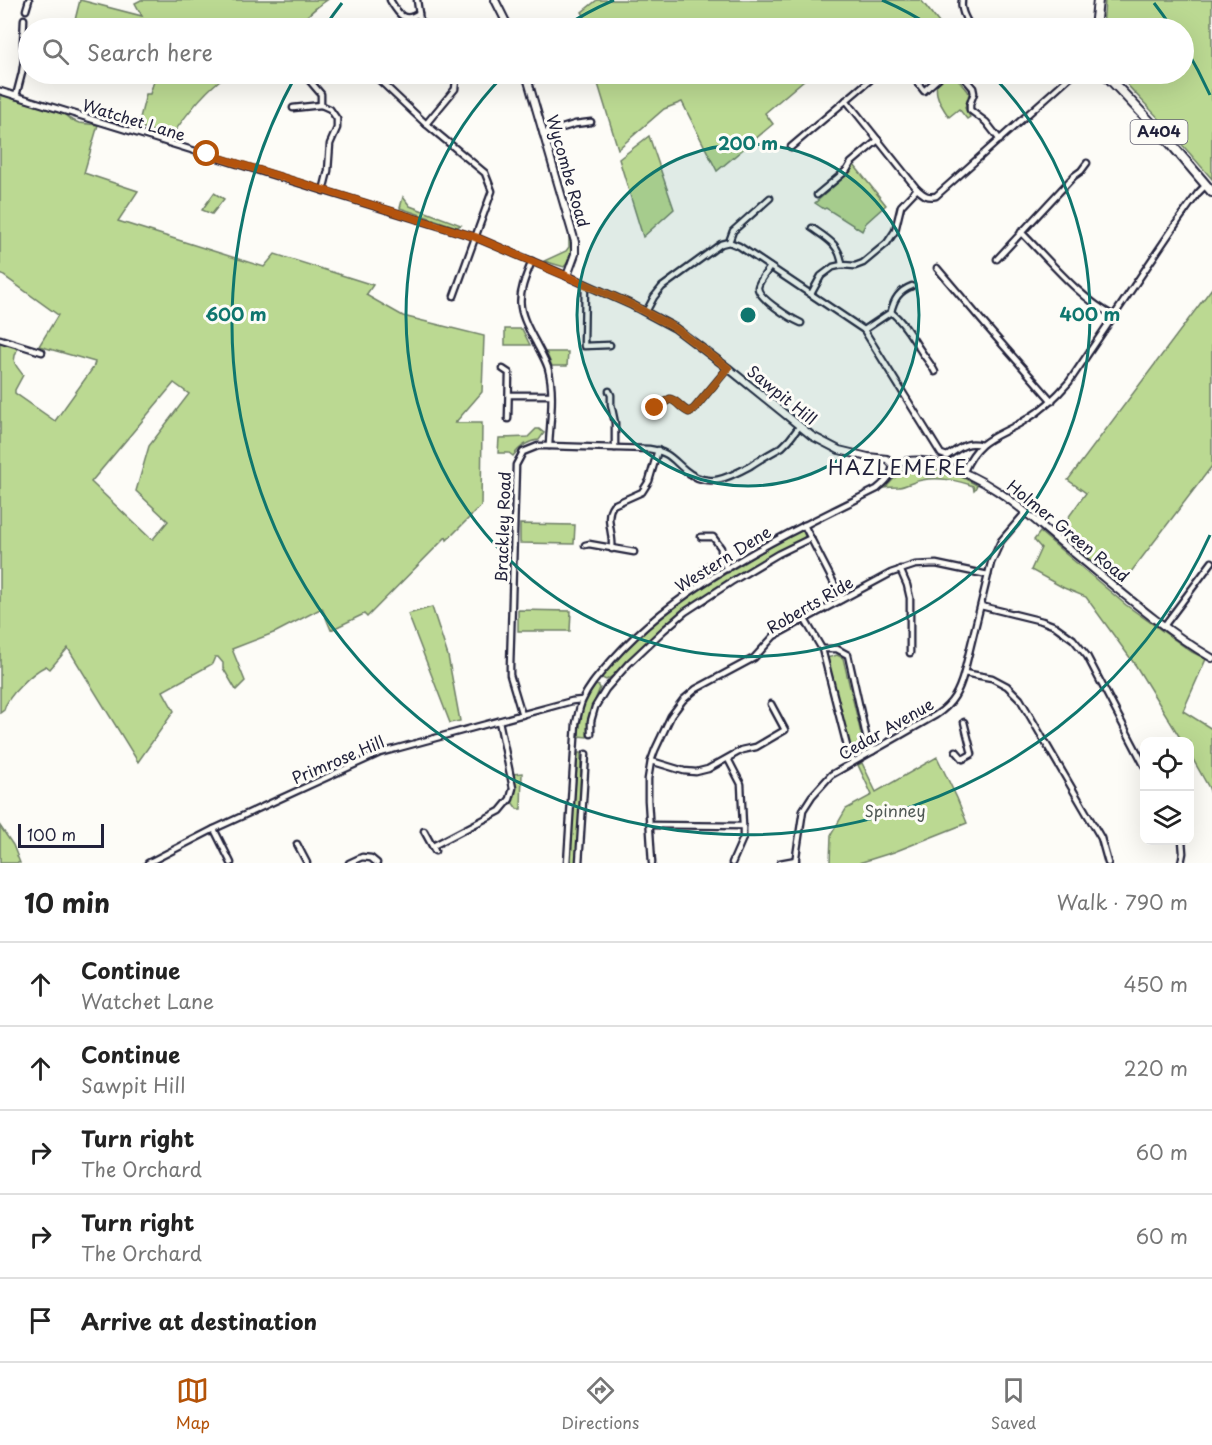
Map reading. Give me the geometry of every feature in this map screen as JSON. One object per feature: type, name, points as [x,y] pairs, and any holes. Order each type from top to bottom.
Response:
[{"type":"main road","points":[[1096,18],[1098,0]]},
{"type":"main road","name":"A404","points":[[1114,84],[1212,192]]},
{"type":"street","points":[[26,10],[28,0]]},
{"type":"street","points":[[390,0],[398,13],[407,18],[419,13]]},
{"type":"street","points":[[417,0],[420,18]]},
{"type":"street","points":[[495,0],[504,18]]},
{"type":"street","points":[[962,0],[962,10],[966,18]]},
{"type":"street","points":[[16,96],[19,84]]},
{"type":"street","points":[[312,84],[321,94],[321,105]]},
{"type":"street","points":[[384,84],[426,124],[485,173],[492,191],[454,296]]},
{"type":"street","points":[[426,124],[455,89],[456,84]]},
{"type":"street","name":"Wycombe Road","points":[[529,84],[574,242],[575,254],[567,276]]},
{"type":"street","points":[[791,147],[863,84]]},
{"type":"street","points":[[919,84],[929,97]]},
{"type":"street","points":[[924,91],[932,84]]},
{"type":"street","points":[[970,84],[974,93],[970,110],[986,122],[1000,140]]},
{"type":"street","points":[[846,100],[917,189],[925,196],[931,197],[936,196],[1062,84]]},
{"type":"street","name":"Watchet Lane","points":[[0,91],[475,237],[567,276]]},
{"type":"street","points":[[292,108],[321,105],[330,110],[337,119],[337,128],[330,144],[328,171],[323,191]]},
{"type":"street","points":[[543,134],[575,124],[591,122]]},
{"type":"street","points":[[817,195],[878,140]]},
{"type":"street","points":[[996,259],[1087,163]]},
{"type":"street","points":[[964,471],[981,445],[993,436],[1027,419],[1052,401],[1069,382],[1198,193],[1206,185]]},
{"type":"street","points":[[811,294],[820,276],[833,267],[855,266],[863,263],[887,243],[896,231],[900,206],[917,189]]},
{"type":"street","points":[[729,242],[733,231],[770,198]]},
{"type":"street","points":[[812,228],[835,245],[841,255],[843,265]]},
{"type":"street","points":[[1021,232],[1085,297],[1114,316]]},
{"type":"street","points":[[646,312],[662,287],[721,244],[729,242],[739,246],[864,330],[941,454],[947,456],[972,443],[981,445]]},
{"type":"street","points":[[532,261],[520,293],[520,303],[522,316],[547,366],[550,380],[549,446],[658,450],[672,457],[696,477],[713,481],[730,477],[782,447],[799,427]]},
{"type":"street","points":[[770,267],[759,286],[761,296],[792,320],[801,323]]},
{"type":"street","points":[[938,268],[1052,401]]},
{"type":"street","name":"Sawpit Hill","points":[[567,276],[646,312],[675,328],[812,436],[839,450],[887,459],[893,465]]},
{"type":"street","points":[[585,284],[584,346],[610,345]]},
{"type":"street","points":[[864,330],[891,312],[894,300],[906,288],[912,286]]},
{"type":"street","points":[[891,312],[898,317],[935,372]]},
{"type":"street","points":[[0,339],[42,352]]},
{"type":"street","points":[[655,408],[670,399],[689,412],[728,368]]},
{"type":"street","points":[[503,369],[509,373],[508,419]]},
{"type":"street","points":[[609,391],[615,423],[615,448]]},
{"type":"street","points":[[509,395],[550,395]]},
{"type":"street","name":"Brackley Road","points":[[522,715],[510,675],[516,465],[524,452],[538,446],[549,446]]},
{"type":"street","points":[[612,549],[610,508],[642,492],[649,481],[658,450]]},
{"type":"street","name":"Holmer Green Road","points":[[893,465],[914,459],[929,461],[964,471],[1001,492],[1164,626],[1212,658]]},
{"type":"street","name":"Western Dene","points":[[582,700],[596,679],[630,640],[679,600],[783,536],[877,489],[887,480],[893,465]]},
{"type":"street","name":"Cedar Avenue","points":[[796,861],[802,810],[831,775],[945,710],[952,702],[959,690],[964,673],[991,563],[1001,541],[1026,512]]},
{"type":"street","points":[[804,525],[842,599]]},
{"type":"street","points":[[701,537],[713,537],[721,548],[721,558],[727,569]]},
{"type":"street","points":[[591,734],[591,721],[595,707],[606,688],[664,630],[685,612],[769,560],[811,538]]},
{"type":"street","points":[[585,545],[634,552]]},
{"type":"street","points":[[705,568],[721,558]]},
{"type":"street","points":[[1164,626],[1212,562]]},
{"type":"street","name":"Roberts Ride","points":[[652,863],[648,789],[651,761],[671,716],[683,700],[696,689],[754,658],[774,636],[804,618],[900,569],[915,565],[936,564],[988,575]]},
{"type":"street","points":[[900,569],[910,598],[910,653]]},
{"type":"street","points":[[981,606],[1055,626],[1073,639],[1088,656],[1140,757]]},
{"type":"street","points":[[804,618],[822,649],[853,762]]},
{"type":"street","points":[[822,649],[837,649],[848,655],[867,740],[873,751]]},
{"type":"street","points":[[964,673],[992,678],[1007,686],[1020,699],[1101,838],[1108,863]]},
{"type":"street","points":[[596,679],[606,688]]},
{"type":"street","points":[[567,863],[576,723],[582,700]]},
{"type":"street","name":"Primrose Hill","points":[[148,863],[214,829],[380,753],[582,700]]},
{"type":"street","points":[[651,761],[684,771],[696,772],[708,769],[742,750],[756,747],[786,732],[771,704]]},
{"type":"street","points":[[424,831],[434,848],[500,811],[510,799],[513,788],[499,721]]},
{"type":"street","points":[[957,751],[963,759],[972,754],[964,722]]},
{"type":"street","points":[[579,863],[586,754]]},
{"type":"street","points":[[728,759],[741,784],[743,826],[743,838],[732,863]]},
{"type":"street","points":[[650,825],[743,826]]},
{"type":"street","points":[[214,829],[231,863]]},
{"type":"street","points":[[297,844],[307,863]]},
{"type":"street","points":[[1181,863],[1184,853],[1183,845]]},
{"type":"street","points":[[349,863],[362,857],[371,858],[377,863]]},
{"type":"street","points":[[780,863],[796,861]]},
{"type":"green space","points":[[80,0],[142,16],[135,3],[141,0],[327,0],[304,18],[76,18]]},
{"type":"green space","points":[[597,0],[921,0],[935,18],[586,18],[582,12]]},
{"type":"green space","points":[[1105,0],[1212,0],[1212,179],[1126,84],[1194,84],[1194,18],[1104,18]]},
{"type":"green space","points":[[153,84],[216,84],[183,119],[171,137],[138,126],[146,94],[150,94]]},
{"type":"green space","points":[[598,84],[799,84],[765,113],[773,124],[717,171],[682,102],[664,109],[618,149]]},
{"type":"green space","points":[[936,84],[962,84],[969,94],[965,108],[970,117],[967,119],[959,109],[949,117],[937,93]]},
{"type":"green space","points":[[0,94],[60,111],[79,123],[98,125],[84,173],[138,191],[118,221],[264,267],[275,254],[373,285],[366,295],[403,316],[484,336],[482,392],[455,423],[482,423],[481,506],[447,540],[446,537],[367,617],[364,614],[331,630],[322,608],[276,632],[232,649],[245,681],[236,690],[223,668],[223,663],[215,657],[212,664],[163,691],[174,711],[138,762],[68,648],[50,669],[46,666],[21,685],[0,713],[0,341],[15,345],[17,350],[14,361],[23,375],[15,393],[55,421],[95,362],[39,346],[58,315],[0,273]],"holes":[[[174,383],[189,394],[149,446],[136,491],[168,521],[151,539],[91,482]]]},
{"type":"green space","points":[[649,136],[674,209],[643,237],[619,159]]},
{"type":"green space","points":[[854,165],[886,205],[866,223],[862,231],[815,203],[851,171]]},
{"type":"green space","points":[[214,193],[224,199],[212,214],[202,210]]},
{"type":"green space","points":[[403,197],[410,206],[461,225],[457,227],[400,208]]},
{"type":"green space","points":[[569,237],[571,253],[564,267],[544,261],[566,251],[569,247]]},
{"type":"green space","points":[[1212,288],[1212,466],[1121,585],[1057,533],[1086,493],[1068,480]]},
{"type":"green space","points":[[505,329],[522,329],[530,345],[505,345]]},
{"type":"green space","points":[[546,352],[568,352],[567,366],[552,366]]},
{"type":"green space","points":[[536,429],[544,433],[539,440],[524,445],[513,456],[509,453],[498,453],[499,438],[528,437]]},
{"type":"green space","points":[[929,467],[958,475],[977,485],[974,490],[973,486],[961,482],[935,479],[885,488],[907,469],[924,470]]},
{"type":"green space","points":[[520,524],[575,525],[574,544],[520,543]]},
{"type":"green space","points":[[803,531],[805,536],[803,539],[680,613],[639,649],[613,676],[606,680],[602,678],[619,656],[641,634],[677,603]]},
{"type":"green space","points":[[1040,532],[1126,605],[1192,652],[1206,659],[1183,711],[1212,729],[1212,797],[1194,761],[1194,737],[1180,737],[1136,666],[1086,597],[1031,570],[1041,548],[1034,540]]},
{"type":"green space","points":[[432,607],[448,656],[460,721],[450,723],[408,614]]},
{"type":"green space","points":[[518,610],[571,611],[570,631],[518,631]]},
{"type":"green space","points":[[837,655],[843,658],[863,742],[850,749],[827,658]]},
{"type":"green space","points":[[595,685],[600,688],[590,712],[587,737],[578,736],[583,709]]},
{"type":"green space","points":[[578,753],[581,753],[580,809],[576,863],[569,863]]},
{"type":"green space","name":"Spinney","points":[[937,757],[967,823],[894,852],[859,863],[830,863],[831,835],[846,809],[872,795],[858,765],[862,763],[876,792]]},
{"type":"green space","points":[[522,773],[521,809],[517,809],[512,802],[513,774]]},
{"type":"green space","points":[[0,826],[13,845],[20,863],[0,863]]},
{"type":"district","name":"HAZLEMERE","points":[[898,468]]},
{"type":"route","points":[[207,154],[475,237],[632,305],[675,328],[728,368],[689,412],[670,399],[655,408]]}]
